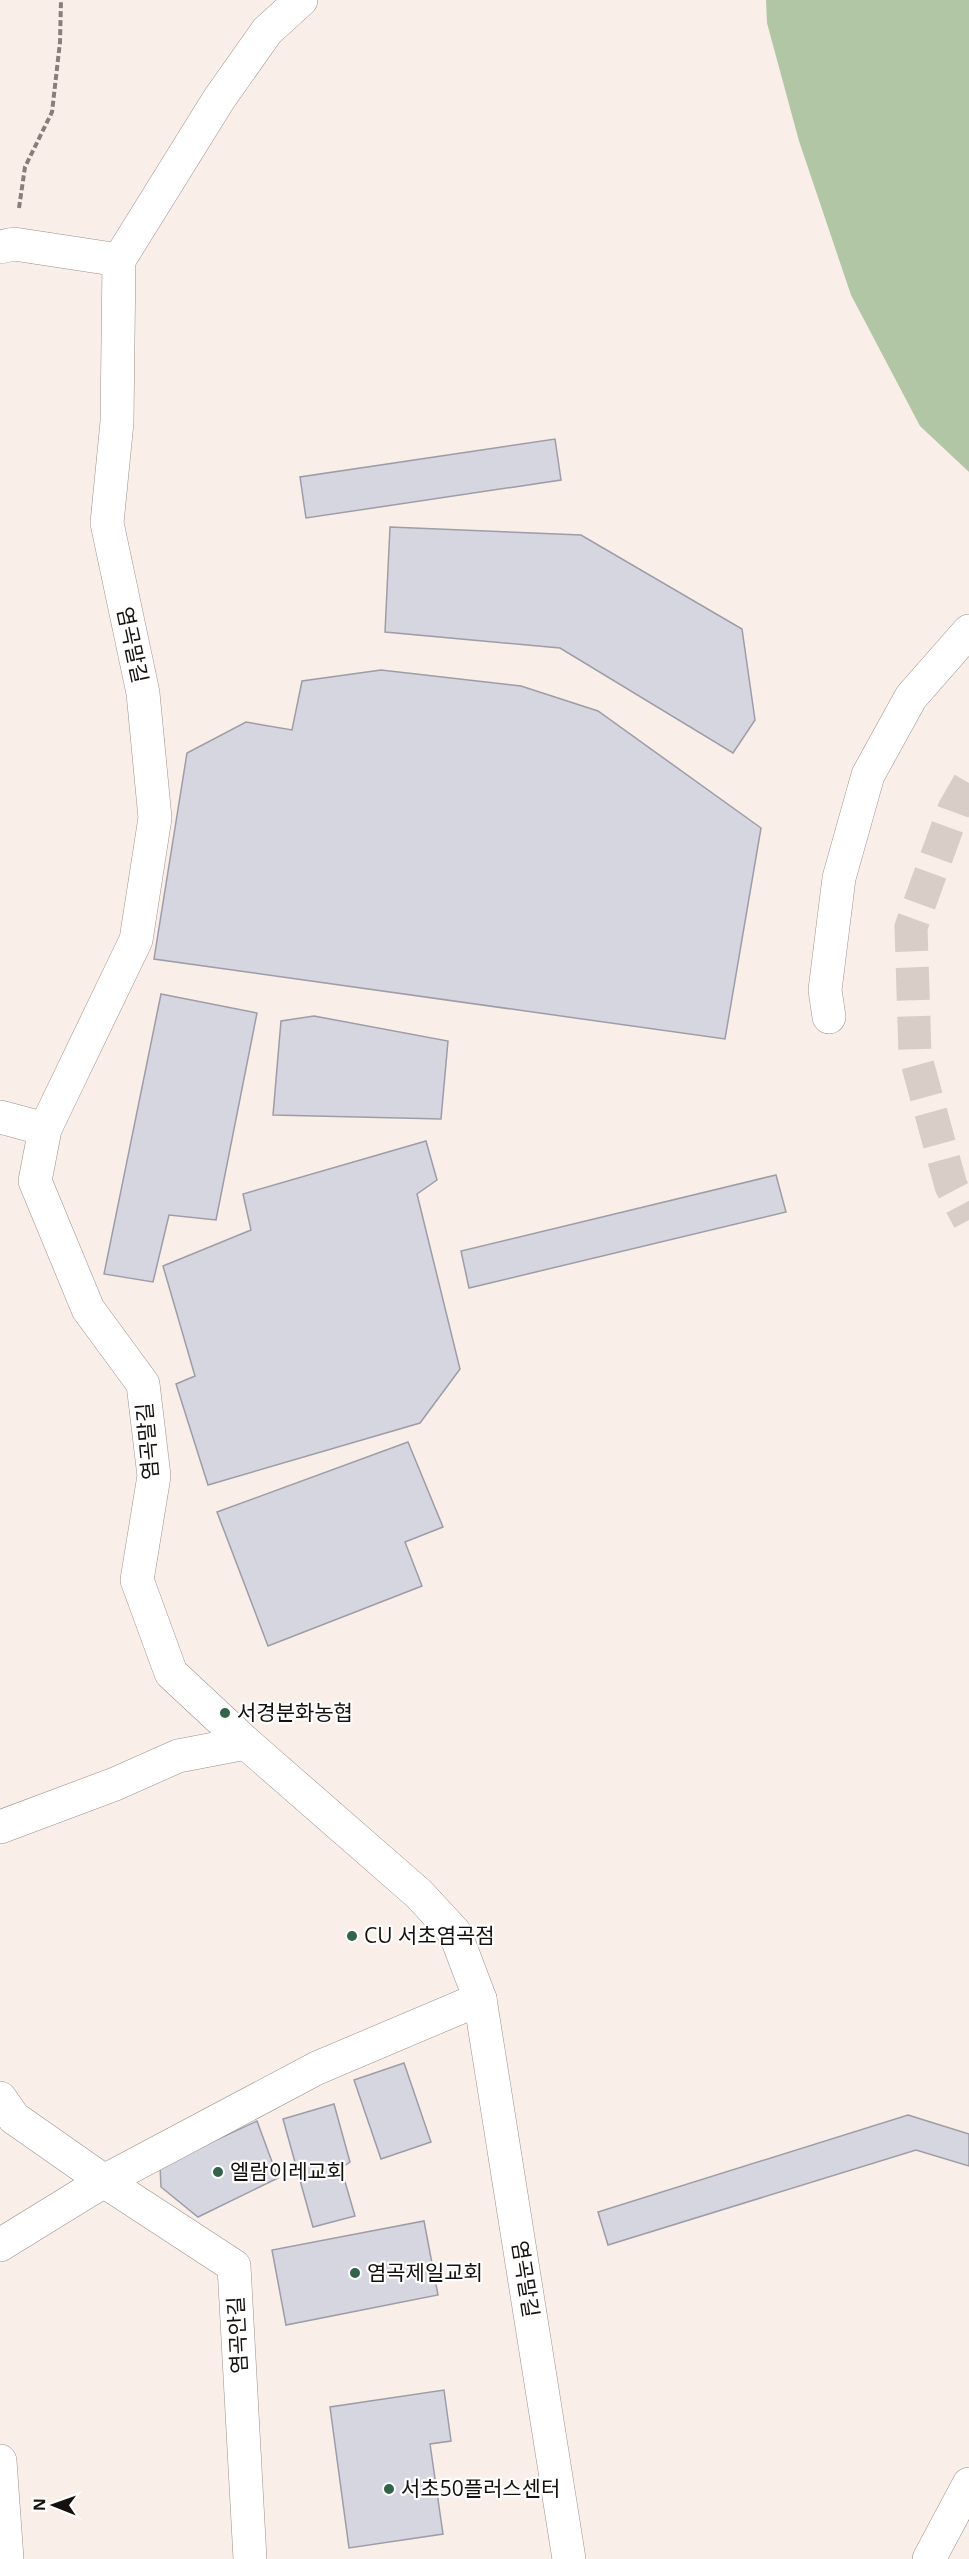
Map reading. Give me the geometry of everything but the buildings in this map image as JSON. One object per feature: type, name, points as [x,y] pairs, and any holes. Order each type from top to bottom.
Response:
[{"type":"street","points":[[7,245],[119,260],[219,99],[267,31],[301,0]]},
{"type":"street","name":"염곡말길","points":[[119,260],[117,422],[107,523],[142,693],[155,818],[136,940],[45,1129],[35,1180],[88,1309],[143,1384],[154,1476],[137,1580],[171,1673],[246,1743],[419,1894],[455,1932],[480,1999],[569,2559]]},
{"type":"street","points":[[829,1017],[825,990],[839,878],[868,775],[911,697],[969,631]]},
{"type":"street","points":[[0,1117],[45,1129]]},
{"type":"street","points":[[0,1827],[115,1784],[178,1756],[246,1743]]},
{"type":"street","points":[[0,2245],[104,2181],[317,2068],[480,1999]]},
{"type":"street","name":"염곡안길","points":[[0,2098],[14,2118],[104,2181],[234,2266],[250,2559]]},
{"type":"street","points":[[0,2462],[7,2559]]},
{"type":"street","points":[[929,2559],[969,2484]]},
{"type":"path","points":[[7,245],[25,167],[52,112],[60,42],[61,0]]},
{"type":"green space","points":[[766,0],[969,0],[969,472],[920,426],[851,295],[799,141],[767,23]]},
{"type":"tunnel","points":[[969,783],[954,809],[911,927],[915,1055],[951,1186],[969,1220]]},
{"type":"place","name":"서경분화농협","points":[[225,1713]]},
{"type":"place","name":"CU 서초염곡점","points":[[352,1936]]},
{"type":"place","name":"엘람이레교회","points":[[218,2172]]},
{"type":"place","name":"염곡제일교회","points":[[355,2273]]},
{"type":"place","name":"서초50플러스센터","points":[[389,2489]]}]
